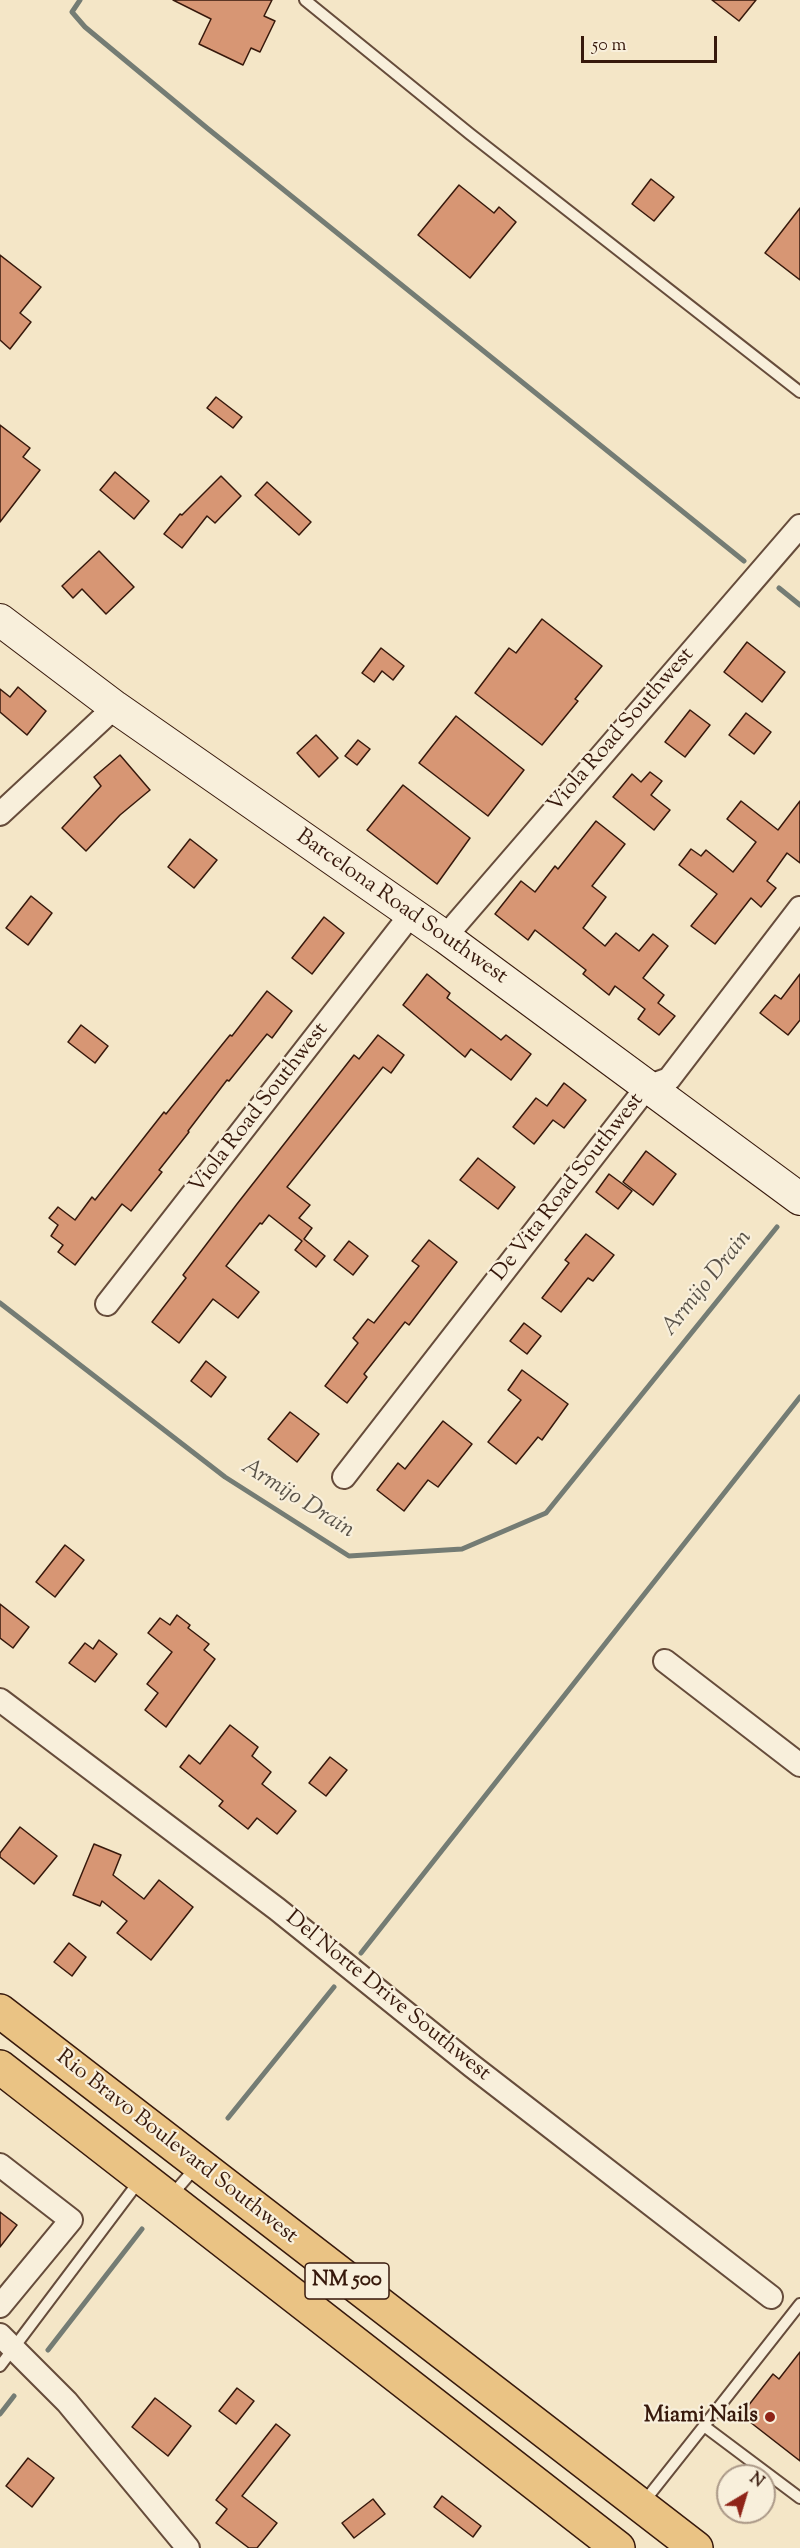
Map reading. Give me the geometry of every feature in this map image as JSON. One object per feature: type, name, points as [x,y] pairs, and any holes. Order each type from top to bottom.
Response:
[{"type":"main road","name":"Rio Bravo Boulevard Southwest","points":[[0,2012],[696,2548]]},
{"type":"main road","name":"Rio Bravo Boulevard Southwest","points":[[0,2067],[618,2548]]},
{"type":"street","name":"Viola Road Southwest","points":[[445,937],[800,526]]},
{"type":"street","name":"Barcelona Road Southwest","points":[[0,620],[114,707],[412,913],[800,1199]]},
{"type":"street","points":[[0,814],[114,707]]},
{"type":"street","name":"De Vita Road Southwest","points":[[344,1477],[647,1088],[669,1079],[800,908]]},
{"type":"street","name":"Viola Road Southwest","points":[[107,1304],[412,913]]},
{"type":"street","points":[[665,1661],[800,1765]]},
{"type":"street","name":"Del Norte Drive Southwest","points":[[0,1700],[277,1909],[472,2066],[771,2297]]},
{"type":"street","points":[[0,2165],[71,2220],[0,2306]]},
{"type":"street","points":[[4,2350],[67,2402],[188,2548]]},
{"type":"lane","points":[[305,0],[479,141],[800,392]]},
{"type":"lane","points":[[169,2198],[197,2165]]},
{"type":"lane","points":[[4,2350],[142,2177]]},
{"type":"lane","points":[[641,2506],[800,2304]]},
{"type":"lane","points":[[704,2426],[800,2498]]},
{"type":"building","points":[[173,0],[272,0],[264,16],[275,21],[260,52],[251,48],[243,65],[199,44],[211,19]]},
{"type":"building","points":[[712,0],[756,0],[739,21]]},
{"type":"building","points":[[651,179],[674,197],[654,221],[632,204]]},
{"type":"building","points":[[459,185],[494,213],[499,207],[516,222],[470,278],[418,235]]},
{"type":"building","points":[[800,208],[800,280],[765,253]]},
{"type":"building","points":[[0,255],[41,287],[20,313],[31,322],[10,349],[0,340]]},
{"type":"building","points":[[216,397],[242,417],[233,428],[207,408]]},
{"type":"building","points":[[0,425],[30,448],[23,457],[40,470],[0,522]]},
{"type":"building","points":[[115,472],[149,501],[134,519],[100,490]]},
{"type":"building","points":[[221,476],[241,496],[215,523],[207,516],[182,548],[164,534],[180,514],[182,515]]},
{"type":"building","points":[[267,482],[311,522],[299,535],[255,495]]},
{"type":"building","points":[[99,551],[134,587],[106,614],[82,589],[73,598],[62,586]]},
{"type":"building","points":[[542,619],[602,666],[575,699],[578,701],[542,745],[475,693],[509,648],[516,653]]},
{"type":"building","points":[[747,642],[785,672],[762,702],[724,672]]},
{"type":"building","points":[[381,648],[404,666],[393,680],[382,671],[374,682],[362,673]]},
{"type":"building","points":[[18,687],[46,711],[27,735],[0,712],[0,689],[10,697]]},
{"type":"building","points":[[690,710],[710,725],[685,757],[665,742]]},
{"type":"building","points":[[746,713],[771,732],[754,754],[729,735]]},
{"type":"building","points":[[456,716],[524,770],[488,816],[419,763]]},
{"type":"building","points":[[316,735],[338,758],[319,777],[297,753]]},
{"type":"building","points":[[358,740],[370,749],[357,765],[345,756]]},
{"type":"building","points":[[120,755],[150,790],[120,815],[86,851],[62,828],[101,786],[94,777]]},
{"type":"building","points":[[650,772],[662,781],[651,795],[670,810],[654,830],[613,797],[632,774],[641,782]]},
{"type":"building","points":[[403,785],[470,838],[437,884],[367,830]]},
{"type":"building","points":[[741,801],[778,830],[800,801],[800,863],[787,853],[767,881],[776,888],[761,907],[751,898],[715,944],[691,926],[717,894],[679,865],[691,849],[701,856],[706,850],[733,872],[756,842],[727,819]]},
{"type":"building","points":[[596,821],[625,844],[592,886],[606,897],[583,928],[605,946],[616,933],[639,951],[653,934],[668,946],[643,978],[664,995],[658,1003],[675,1016],[659,1035],[638,1019],[645,1009],[615,986],[609,995],[583,974],[586,970],[535,930],[528,940],[495,914],[521,881],[535,892],[555,866],[558,869]]},
{"type":"building","points":[[190,839],[217,860],[194,888],[168,867]]},
{"type":"building","points":[[31,896],[52,913],[28,945],[6,928]]},
{"type":"building","points":[[324,917],[344,933],[312,974],[292,958]]},
{"type":"building","points":[[427,974],[450,993],[447,998],[501,1040],[506,1035],[531,1054],[511,1080],[471,1049],[465,1057],[403,1005]]},
{"type":"building","points":[[800,974],[800,1020],[788,1035],[760,1013],[775,995],[781,999]]},
{"type":"building","points":[[267,991],[292,1011],[272,1038],[267,1034],[229,1081],[227,1080],[159,1170],[162,1172],[131,1211],[122,1204],[75,1265],[58,1252],[63,1245],[51,1236],[58,1225],[49,1218],[58,1207],[75,1220],[92,1197],[95,1200],[164,1112],[166,1114]]},
{"type":"building","points":[[81,1025],[108,1046],[95,1063],[68,1042]]},
{"type":"building","points":[[378,1035],[404,1055],[391,1073],[383,1067],[287,1187],[310,1205],[299,1218],[312,1228],[304,1239],[325,1256],[316,1267],[295,1250],[302,1241],[269,1215],[226,1266],[259,1292],[238,1318],[213,1299],[179,1343],[152,1322],[186,1278],[183,1275],[354,1055],[359,1059]]},
{"type":"building","points":[[564,1083],[586,1100],[564,1128],[553,1120],[534,1144],[513,1127],[536,1098],[547,1106]]},
{"type":"building","points":[[646,1151],[676,1174],[653,1205],[623,1182]]},
{"type":"building","points":[[478,1158],[515,1187],[498,1209],[460,1180]]},
{"type":"building","points":[[609,1174],[632,1191],[618,1209],[596,1192]]},
{"type":"building","points":[[586,1234],[614,1255],[593,1281],[588,1278],[561,1312],[542,1298],[569,1263],[565,1260]]},
{"type":"building","points":[[429,1240],[457,1262],[409,1325],[405,1322],[364,1374],[367,1377],[347,1403],[325,1386],[358,1343],[353,1338],[368,1319],[374,1323],[419,1266],[412,1261]]},
{"type":"building","points":[[349,1241],[368,1256],[353,1275],[334,1260]]},
{"type":"building","points":[[524,1323],[541,1336],[527,1354],[510,1341]]},
{"type":"building","points":[[206,1361],[226,1377],[211,1397],[191,1381]]},
{"type":"building","points":[[522,1370],[568,1404],[542,1440],[538,1437],[516,1464],[488,1442],[521,1400],[508,1390]]},
{"type":"building","points":[[290,1412],[319,1434],[297,1462],[268,1439]]},
{"type":"building","points":[[443,1421],[472,1444],[438,1487],[428,1480],[404,1511],[377,1490],[398,1463],[405,1469]]},
{"type":"building","points":[[65,1545],[84,1560],[55,1597],[36,1582]]},
{"type":"building","points":[[0,1604],[29,1627],[13,1648],[0,1638]]},
{"type":"building","points":[[177,1615],[190,1625],[188,1628],[209,1644],[204,1650],[215,1659],[166,1727],[145,1710],[158,1693],[147,1684],[172,1652],[148,1633],[160,1618],[170,1625]]},
{"type":"building","points":[[99,1640],[117,1654],[95,1682],[69,1663],[85,1643],[93,1649]]},
{"type":"building","points":[[230,1725],[258,1747],[252,1756],[271,1772],[262,1784],[296,1811],[277,1834],[257,1818],[248,1829],[219,1806],[223,1801],[180,1767],[189,1755],[200,1764]]},
{"type":"building","points":[[330,1757],[347,1770],[326,1796],[309,1783]]},
{"type":"building","points":[[20,1827],[57,1856],[34,1884],[0,1857],[0,1853]]},
{"type":"building","points":[[94,1844],[121,1855],[113,1875],[144,1899],[159,1880],[193,1907],[151,1960],[117,1933],[127,1921],[102,1901],[100,1906],[73,1895]]},
{"type":"building","points":[[69,1943],[86,1957],[72,1976],[54,1962]]},
{"type":"building","points":[[0,2212],[17,2225],[0,2247]]},
{"type":"building","points":[[800,2352],[800,2461],[741,2415],[773,2374],[779,2379]]},
{"type":"building","points":[[237,2388],[254,2401],[236,2424],[219,2411]]},
{"type":"building","points":[[155,2398],[191,2426],[168,2456],[132,2427]]},
{"type":"building","points":[[276,2424],[290,2435],[242,2496],[277,2523],[257,2548],[249,2548],[216,2523],[227,2509],[216,2500]]},
{"type":"building","points":[[28,2458],[54,2478],[32,2507],[6,2486]]},
{"type":"building","points":[[442,2496],[481,2526],[473,2537],[434,2507]]},
{"type":"building","points":[[373,2499],[385,2514],[354,2538],[342,2523]]},
{"type":"waterway","points":[[80,0],[72,12],[85,27],[744,561]]},
{"type":"waterway","points":[[779,588],[800,605]]},
{"type":"waterway","name":"Armijo Drain","points":[[0,1303],[225,1477],[349,1556],[462,1549],[546,1513],[777,1227]]},
{"type":"waterway","points":[[361,1953],[800,1397]]},
{"type":"waterway","points":[[228,2118],[334,1987]]},
{"type":"waterway","points":[[48,2350],[142,2229]]},
{"type":"waterway","points":[[0,2414],[14,2396]]},
{"type":"place","name":"Miami Nails","points":[[770,2417]]}]
